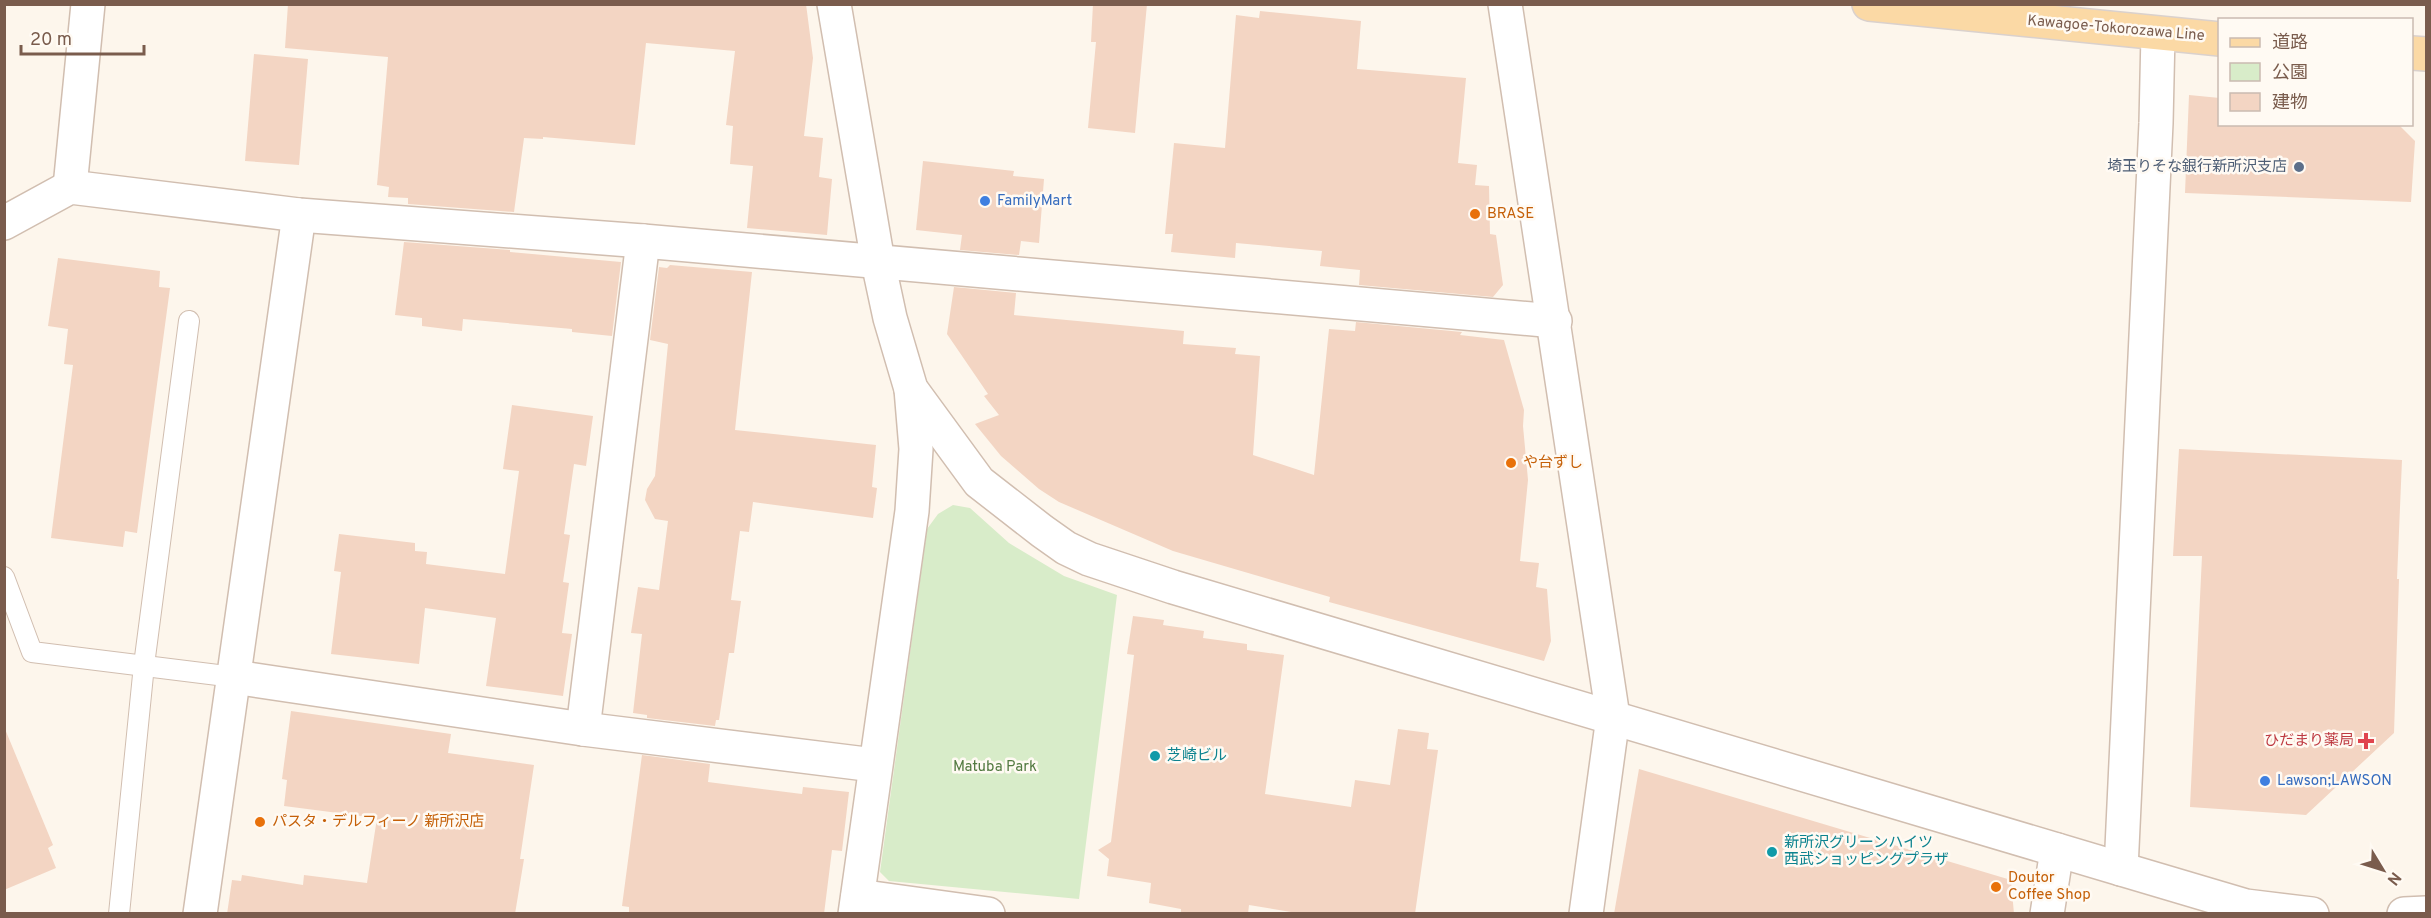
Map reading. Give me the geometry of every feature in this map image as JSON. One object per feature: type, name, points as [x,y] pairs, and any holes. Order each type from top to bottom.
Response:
[{"type":"main road","name":"Kawagoe-Tokorozawa Line","points":[[1869,4],[2218,39]]},
{"type":"street","points":[[70,187],[88,4]]},
{"type":"street","points":[[834,4],[878,262],[890,318],[911,389],[916,449],[912,511],[874,765],[857,905],[988,914]]},
{"type":"street","points":[[1505,4],[1555,321],[1613,717],[1586,914]]},
{"type":"street","points":[[2121,869],[2156,134],[2158,34]]},
{"type":"street","points":[[4,223],[70,187],[299,215],[643,241],[1555,321]]},
{"type":"street","points":[[200,914],[299,215]]},
{"type":"street","points":[[583,729],[643,241]]},
{"type":"street","points":[[911,389],[979,482],[1066,548],[1089,559],[1173,587],[2246,906],[2312,914]]},
{"type":"street","points":[[234,677],[583,729],[874,765]]},
{"type":"street","points":[[2047,914],[2057,850]]},
{"type":"street","points":[[2404,914],[2427,913]]},
{"type":"lane","points":[[119,914],[144,665],[189,321]]},
{"type":"lane","points":[[4,577],[32,652],[234,677]]},
{"type":"green space","name":"Matuba Park","points":[[953,505],[970,508],[1009,543],[1064,576],[1117,595],[1079,899],[889,881],[880,872],[927,529],[938,514]]},
{"type":"building","points":[[288,4],[806,4],[813,58],[804,136],[823,138],[819,177],[832,179],[827,235],[747,228],[753,166],[730,164],[733,126],[726,125],[735,51],[646,43],[635,145],[543,137],[543,139],[524,138],[514,212],[408,204],[408,198],[388,197],[389,187],[377,185],[388,57],[285,48]]},
{"type":"building","points":[[1093,4],[1147,4],[1135,133],[1088,128],[1096,42],[1091,42]]},
{"type":"building","points":[[1260,11],[1361,21],[1357,69],[1466,78],[1458,163],[1477,165],[1475,185],[1489,186],[1490,234],[1496,235],[1503,285],[1493,297],[1359,285],[1360,270],[1320,266],[1322,251],[1236,243],[1235,258],[1171,252],[1173,234],[1165,234],[1174,143],[1225,148],[1236,15],[1259,18]]},
{"type":"building","points":[[254,54],[308,59],[299,165],[245,161]]},
{"type":"building","name":"埼玉りそな銀行新所沢支店","points":[[2189,95],[2218,98],[2218,126],[2400,126],[2415,141],[2411,202],[2185,193]]},
{"type":"building","name":"FamilyMart","points":[[923,161],[1014,171],[1013,176],[1044,179],[1039,243],[1021,241],[1019,255],[960,250],[962,235],[916,230]]},
{"type":"building","points":[[404,242],[621,262],[612,336],[572,332],[572,329],[463,319],[462,331],[422,326],[422,318],[395,315]]},
{"type":"building","points":[[58,258],[160,271],[159,287],[170,288],[137,533],[125,531],[123,547],[51,538],[73,365],[64,364],[68,329],[48,326]]},
{"type":"building","points":[[670,265],[752,272],[735,430],[876,445],[872,487],[877,488],[873,518],[753,502],[749,532],[740,531],[731,600],[741,601],[734,653],[729,653],[719,720],[716,720],[715,726],[647,718],[647,715],[633,713],[642,634],[631,633],[638,587],[659,590],[668,521],[655,519],[645,500],[647,489],[655,476],[668,344],[650,340],[659,267],[667,268]]},
{"type":"building","points":[[954,287],[1016,293],[1014,315],[1184,331],[1183,344],[1236,348],[1235,354],[1260,356],[1253,455],[1314,475],[1329,329],[1355,331],[1356,322],[1462,332],[1460,335],[1504,340],[1524,410],[1523,426],[1528,480],[1520,561],[1539,563],[1536,587],[1547,589],[1551,641],[1544,661],[1329,602],[1330,597],[1173,551],[1059,502],[1039,489],[1001,456],[975,424],[999,415],[984,396],[988,394],[947,334]]},
{"type":"building","points":[[512,405],[593,416],[586,466],[574,464],[564,534],[570,535],[563,582],[569,583],[562,633],[572,634],[563,696],[486,686],[496,618],[425,608],[419,664],[331,654],[341,572],[334,571],[339,534],[415,543],[415,551],[427,552],[426,564],[505,574],[519,471],[503,469]]},
{"type":"building","points":[[2179,449],[2402,460],[2394,733],[2306,815],[2190,807],[2202,556],[2173,556]]},
{"type":"building","points":[[1133,616],[1164,620],[1163,625],[1204,631],[1203,638],[1247,644],[1247,650],[1284,655],[1265,794],[1351,807],[1355,780],[1390,785],[1398,729],[1429,733],[1427,749],[1438,750],[1415,914],[1303,914],[1249,905],[1248,914],[1181,914],[1181,909],[1149,903],[1151,883],[1107,876],[1109,859],[1098,850],[1111,842],[1134,655],[1127,654]]},
{"type":"building","points":[[291,711],[451,734],[448,753],[534,765],[520,859],[524,859],[515,914],[227,914],[232,880],[241,881],[242,875],[303,885],[304,875],[367,883],[377,818],[284,806],[287,780],[282,779]]},
{"type":"building","points":[[5,729],[53,845],[48,848],[56,868],[4,890]]},
{"type":"building","points":[[642,755],[710,764],[708,782],[802,794],[803,787],[849,792],[842,851],[832,850],[824,914],[629,914],[629,907],[622,906]]},
{"type":"building","name":"新所沢グリーンハイツ 西武ショッピングプラザ","points":[[1639,769],[2011,880],[2014,914],[1614,914]]},
{"type":"place","name":"埼玉りそな銀行新所沢支店","points":[[2299,167]]},
{"type":"place","name":"FamilyMart","points":[[985,201]]},
{"type":"place","name":"BRASE","points":[[1475,214]]},
{"type":"place","name":"や台ずし","points":[[1511,463]]},
{"type":"place","name":"ひだまり薬局","points":[[2366,741]]},
{"type":"place","name":"芝崎ビル","points":[[1155,756]]},
{"type":"place","name":"Lawson;LAWSON","points":[[2265,781]]},
{"type":"place","name":"パスタ・デルフィーノ 新所沢店","points":[[260,822]]},
{"type":"place","name":"新所沢グリーンハイツ 西武ショッピングプラザ","points":[[1772,852]]},
{"type":"place","name":"Doutor Coffee Shop","points":[[1996,887]]}]
